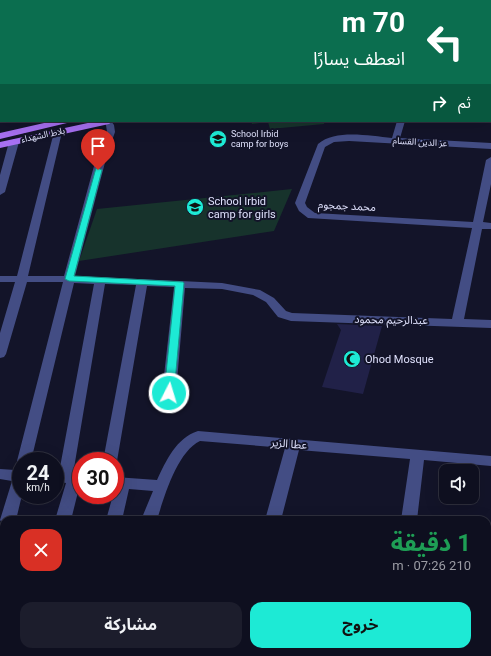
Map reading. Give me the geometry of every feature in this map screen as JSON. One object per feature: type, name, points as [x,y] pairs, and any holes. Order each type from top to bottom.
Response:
[{"type":"main road","points":[[0,136],[60,122]]},
{"type":"main road","name":"بلاط الشهداء","points":[[0,145],[103,122]]},
{"type":"street","points":[[26,452],[69,279],[102,155],[111,132],[108,122]]},
{"type":"street","points":[[395,141],[401,122]]},
{"type":"street","points":[[0,354],[22,279],[58,132]]},
{"type":"street","name":"عز الدين القسام","points":[[349,138],[491,146]]},
{"type":"street","name":"محمد جمجوم","points":[[349,138],[326,141],[321,146],[300,203],[312,216],[491,226]]},
{"type":"street","points":[[0,192],[14,142]]},
{"type":"street","points":[[458,321],[479,225],[491,160]]},
{"type":"street","points":[[0,279],[69,279],[180,283],[169,393]]},
{"type":"street","points":[[64,516],[100,280]]},
{"type":"street","points":[[112,452],[142,282]]},
{"type":"street","name":"عبدالرحيم محمود","points":[[180,283],[222,286],[256,292],[270,300],[282,314],[291,317],[458,321],[491,324]]},
{"type":"street","name":"عطا الزير","points":[[150,516],[161,486],[182,448],[193,437],[204,436],[293,445],[491,461]]},
{"type":"street","points":[[274,516],[293,445]]},
{"type":"street","points":[[409,516],[418,455]]},
{"type":"street","points":[[0,474],[12,475]]},
{"type":"street","points":[[124,482],[161,486]]},
{"type":"street","points":[[9,516],[13,504]]},
{"type":"street","points":[[115,516],[116,504]]},
{"type":"green space","points":[[251,122],[268,122],[252,124]]},
{"type":"green space","points":[[268,122],[325,122],[324,124],[270,129]]},
{"type":"green space","points":[[292,189],[274,231],[79,261],[97,209]]},
{"type":"building","name":"Ohod Mosque","points":[[337,324],[382,326],[363,394],[322,387],[341,330]]},
{"type":"place","name":"School Irbid camp for boys","points":[[218,139]]},
{"type":"place","name":"School Irbid camp for girls","points":[[195,207]]},
{"type":"place","name":"Ohod Mosque","points":[[352,359]]},
{"type":"route","points":[[98,170],[69,279],[180,283],[169,393]]}]
